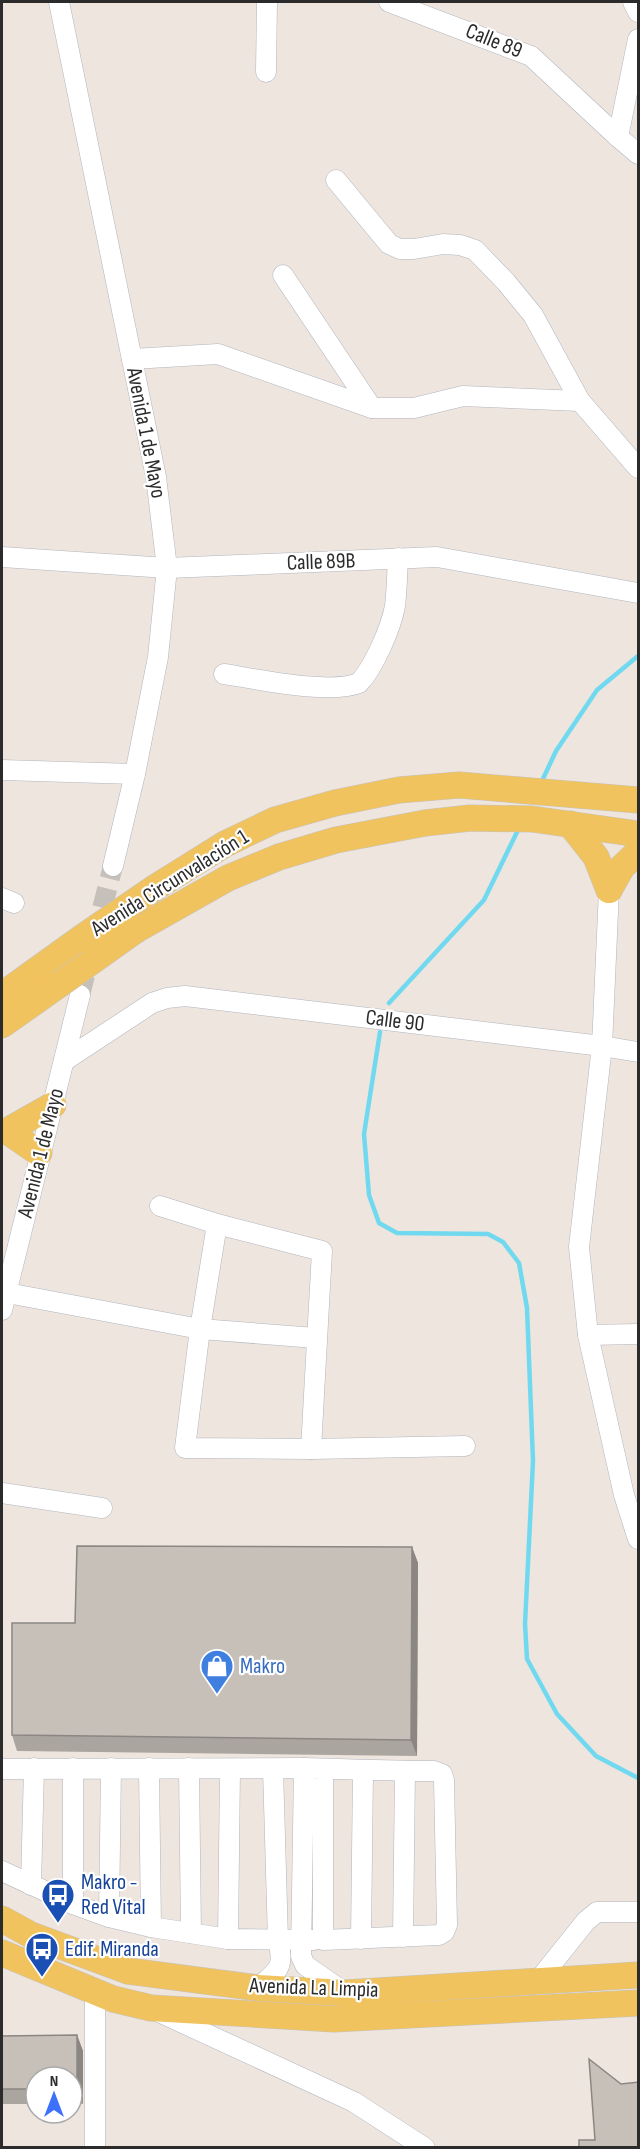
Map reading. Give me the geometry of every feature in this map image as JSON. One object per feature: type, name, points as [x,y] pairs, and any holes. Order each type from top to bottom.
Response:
[{"type":"main road","name":"Avenida Circunvalación 1","points":[[2,995],[156,887],[225,844],[276,820],[335,803],[399,790],[459,785],[639,800]]},
{"type":"main road","name":"Avenida Circunvalación 1","points":[[2,1025],[70,990],[136,930],[228,878],[279,857],[336,840],[425,823],[470,818],[523,819],[632,832]]},
{"type":"main road","points":[[570,824],[596,857],[609,890]]},
{"type":"main road","points":[[609,890],[622,867],[639,852]]},
{"type":"main road","points":[[39,1153],[4,1131],[53,1105]]},
{"type":"main road","name":"Avenida La Limpia","points":[[2,1919],[31,1935],[128,1971],[258,1988],[345,1993],[639,1975]]},
{"type":"main road","name":"Avenida La Limpia","points":[[2,1953],[113,1999],[151,2008],[334,2019],[639,2003]]},
{"type":"street","name":"Avenida 1 de Mayo","points":[[58,2],[156,477],[166,568],[158,657],[135,774],[113,866]]},
{"type":"street","points":[[266,72],[267,2]]},
{"type":"street","name":"Calle 89","points":[[389,2],[531,56],[639,154]]},
{"type":"street","points":[[633,2],[639,12]]},
{"type":"street","points":[[618,137],[639,39]]},
{"type":"street","points":[[336,180],[389,244],[400,249],[443,244],[460,245],[475,250],[506,282],[532,315],[580,401],[639,468]]},
{"type":"street","points":[[283,275],[372,408]]},
{"type":"street","points":[[132,359],[218,354],[372,408],[414,408],[463,396],[580,401]]},
{"type":"street","name":"Calle 89B","points":[[2,557],[166,568],[437,557],[639,593]]},
{"type":"street","points":[[224,674],[283,684],[344,687],[359,683],[371,666],[390,622],[394,607],[398,558]]},
{"type":"street","points":[[2,770],[135,774]]},
{"type":"street","points":[[609,890],[602,1046],[579,1246],[588,1335],[624,1495],[639,1539]]},
{"type":"street","name":"Avenida 1 de Mayo","points":[[3,1299],[64,1061],[70,990]]},
{"type":"street","name":"Calle 90","points":[[64,1061],[152,1003],[185,996],[639,1052]]},
{"type":"street","points":[[160,1206],[217,1224],[322,1251],[311,1449]]},
{"type":"street","points":[[217,1224],[184,1448],[311,1449],[465,1446]]},
{"type":"street","points":[[3,1299],[200,1329],[316,1338]]},
{"type":"street","points":[[588,1335],[639,1334]]},
{"type":"street","points":[[2,1493],[102,1508]]},
{"type":"street","points":[[31,1884],[34,1768]]},
{"type":"street","points":[[73,1768],[73,1904]]},
{"type":"street","points":[[109,1917],[111,1768]]},
{"type":"street","points":[[149,1768],[151,1927]]},
{"type":"street","points":[[189,1768],[191,1933]]},
{"type":"street","points":[[228,1939],[230,1768]]},
{"type":"street","points":[[258,1988],[280,1967],[282,1958],[278,1940],[273,1768]]},
{"type":"street","points":[[2,1769],[314,1768],[434,1771],[441,1774],[444,1780],[447,1925],[444,1932],[439,1935],[323,1940],[228,1939],[151,1927],[109,1917],[73,1904],[2,1871]]},
{"type":"street","points":[[314,1768],[323,1940]]},
{"type":"street","points":[[314,1768],[300,1956],[305,1965],[345,1993]]},
{"type":"street","points":[[361,1939],[363,1771]]},
{"type":"street","points":[[403,1937],[405,1771]]},
{"type":"street","points":[[538,1981],[586,1921],[597,1912],[639,1912]]},
{"type":"street","points":[[95,1992],[95,2148]]},
{"type":"street","points":[[151,2008],[354,2102],[425,2148]]},
{"type":"building","name":"Makro","points":[[77,1546],[412,1547],[411,1740],[12,1735],[12,1623],[75,1623]]},
{"type":"building","points":[[77,2035],[77,2065],[24,2065],[24,2089],[2,2089],[2,2036]]},
{"type":"building","points":[[589,2059],[621,2084],[639,2082],[639,2148],[579,2148],[579,2140],[595,2140]]},
{"type":"waterway","points":[[541,783],[556,751],[597,690],[638,656]]},
{"type":"waterway","points":[[389,1003],[484,900],[519,828]]},
{"type":"waterway","points":[[380,1032],[364,1134],[369,1195],[379,1223],[397,1233],[488,1234],[503,1242],[519,1263],[527,1308],[533,1461],[525,1624],[527,1659],[557,1714],[596,1756],[638,1778]]},
{"type":"tunnel","points":[[80,995],[113,866]]},
{"type":"place","name":"Makro","points":[[217,1695]]},
{"type":"place","name":"Makro - Red Vital","points":[[58,1924]]},
{"type":"place","name":"Edif. Miranda","points":[[42,1978]]}]
